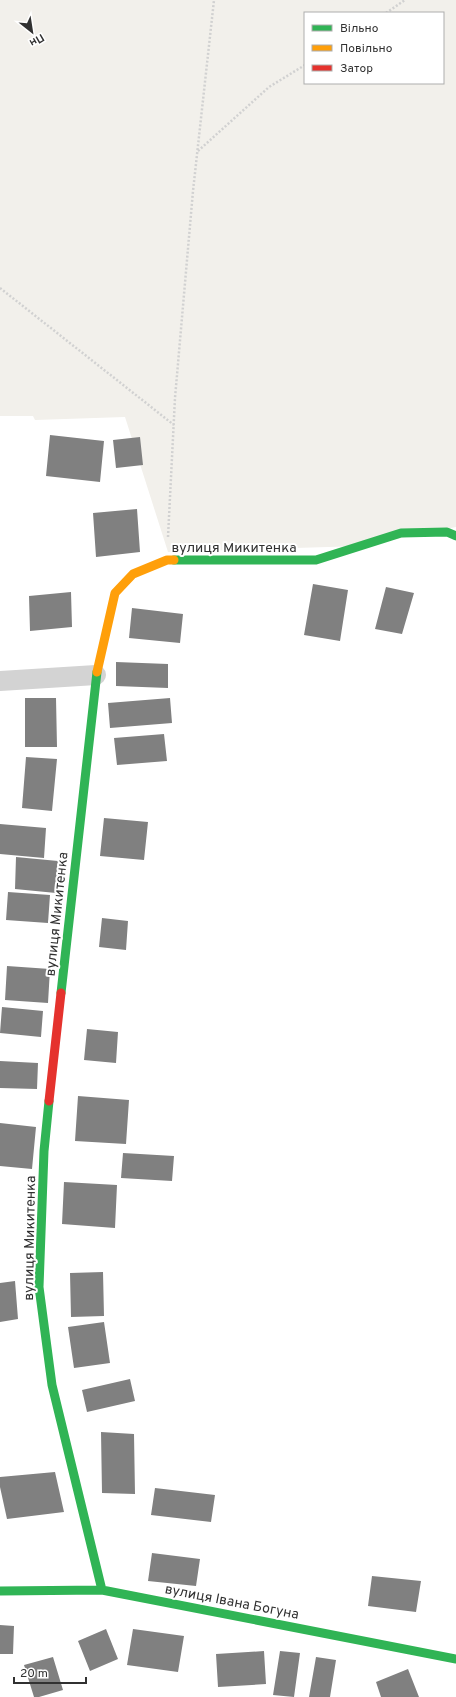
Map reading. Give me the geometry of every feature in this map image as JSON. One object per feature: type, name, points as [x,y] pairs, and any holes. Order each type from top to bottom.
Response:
[{"type":"street","name":"вулиця Микитенка","points":[[102,1590],[52,1385],[39,1287],[44,1151],[96,675],[115,593],[133,574],[167,560],[316,560],[402,533],[453,532]]},
{"type":"street","points":[[0,681],[96,675]]},
{"type":"street","name":"вулиця Івана Богуна","points":[[0,1591],[102,1590],[456,1659]]},
{"type":"path","points":[[167,560],[174,426],[190,221],[214,0]]},
{"type":"path","points":[[387,12],[405,0]]},
{"type":"path","points":[[197,152],[269,87],[304,67]]},
{"type":"path","points":[[0,288],[174,426]]},
{"type":"shaded area","points":[[0,0],[456,0],[456,527],[361,546],[168,552],[125,417],[35,420],[33,416],[0,416]]},
{"type":"building","points":[[50,435],[104,441],[100,482],[46,476]]},
{"type":"building","points":[[140,437],[143,465],[116,468],[113,440]]},
{"type":"building","points":[[137,509],[140,552],[96,557],[93,513]]},
{"type":"building","points":[[313,584],[348,590],[340,641],[304,635]]},
{"type":"building","points":[[386,587],[414,593],[402,634],[375,629]]},
{"type":"building","points":[[71,592],[72,627],[30,631],[29,596]]},
{"type":"building","points":[[132,608],[183,614],[180,643],[129,638]]},
{"type":"building","points":[[116,662],[168,664],[168,688],[116,686]]},
{"type":"building","points":[[25,698],[56,698],[57,747],[25,747]]},
{"type":"building","points":[[170,698],[172,723],[110,728],[108,703]]},
{"type":"building","points":[[164,734],[167,761],[117,765],[114,738]]},
{"type":"building","points":[[26,757],[57,759],[52,811],[22,808]]},
{"type":"building","points":[[104,818],[148,822],[144,860],[100,856]]},
{"type":"building","points":[[0,824],[46,828],[44,858],[0,854]]},
{"type":"building","points":[[16,857],[58,861],[56,893],[15,889]]},
{"type":"building","points":[[8,892],[50,895],[48,923],[6,920]]},
{"type":"building","points":[[102,918],[128,921],[126,950],[99,947]]},
{"type":"building","points":[[7,966],[50,969],[48,1003],[5,1000]]},
{"type":"building","points":[[2,1007],[43,1011],[41,1037],[0,1033]]},
{"type":"building","points":[[87,1029],[118,1032],[116,1063],[84,1060]]},
{"type":"building","points":[[0,1061],[38,1063],[37,1089],[0,1088]]},
{"type":"building","points":[[78,1096],[129,1100],[126,1144],[75,1141]]},
{"type":"building","points":[[0,1123],[36,1127],[32,1169],[0,1166]]},
{"type":"building","points":[[123,1153],[174,1156],[172,1181],[121,1178]]},
{"type":"building","points":[[64,1182],[117,1185],[115,1228],[62,1224]]},
{"type":"building","points":[[103,1272],[104,1316],[71,1317],[70,1273]]},
{"type":"building","points":[[15,1281],[18,1319],[0,1322],[0,1283]]},
{"type":"building","points":[[104,1322],[110,1363],[74,1368],[68,1327]]},
{"type":"building","points":[[130,1379],[135,1401],[87,1412],[82,1390]]},
{"type":"building","points":[[101,1432],[134,1434],[135,1494],[102,1493]]},
{"type":"building","points":[[55,1472],[64,1512],[7,1519],[0,1487],[0,1477]]},
{"type":"building","points":[[155,1488],[215,1495],[211,1522],[151,1515]]},
{"type":"building","points":[[152,1553],[200,1559],[196,1586],[148,1581]]},
{"type":"building","points":[[372,1576],[421,1581],[416,1612],[368,1606]]},
{"type":"building","points":[[0,1625],[14,1626],[13,1654],[0,1654]]},
{"type":"building","points":[[106,1629],[118,1659],[90,1671],[78,1641]]},
{"type":"building","points":[[133,1629],[184,1636],[178,1672],[127,1665]]},
{"type":"building","points":[[264,1651],[266,1684],[218,1687],[216,1654]]},
{"type":"building","points":[[280,1651],[300,1653],[294,1697],[273,1695]]},
{"type":"building","points":[[53,1657],[63,1690],[34,1697],[24,1665]]},
{"type":"building","points":[[316,1657],[336,1660],[330,1697],[309,1697]]},
{"type":"building","points":[[408,1669],[419,1697],[381,1697],[376,1682]]},
{"type":"traffic: fast","points":[[174,560],[316,560],[401,533],[447,532],[456,536]]},
{"type":"traffic: fast","points":[[61,993],[97,672]]},
{"type":"traffic: fast","points":[[49,1101],[44,1151],[39,1287],[52,1385],[102,1590]]},
{"type":"traffic: fast","points":[[0,1591],[102,1590],[456,1659]]},
{"type":"traffic: slow","points":[[97,672],[115,593],[133,574],[167,560],[174,560]]},
{"type":"traffic: jam","points":[[49,1101],[61,993]]}]
